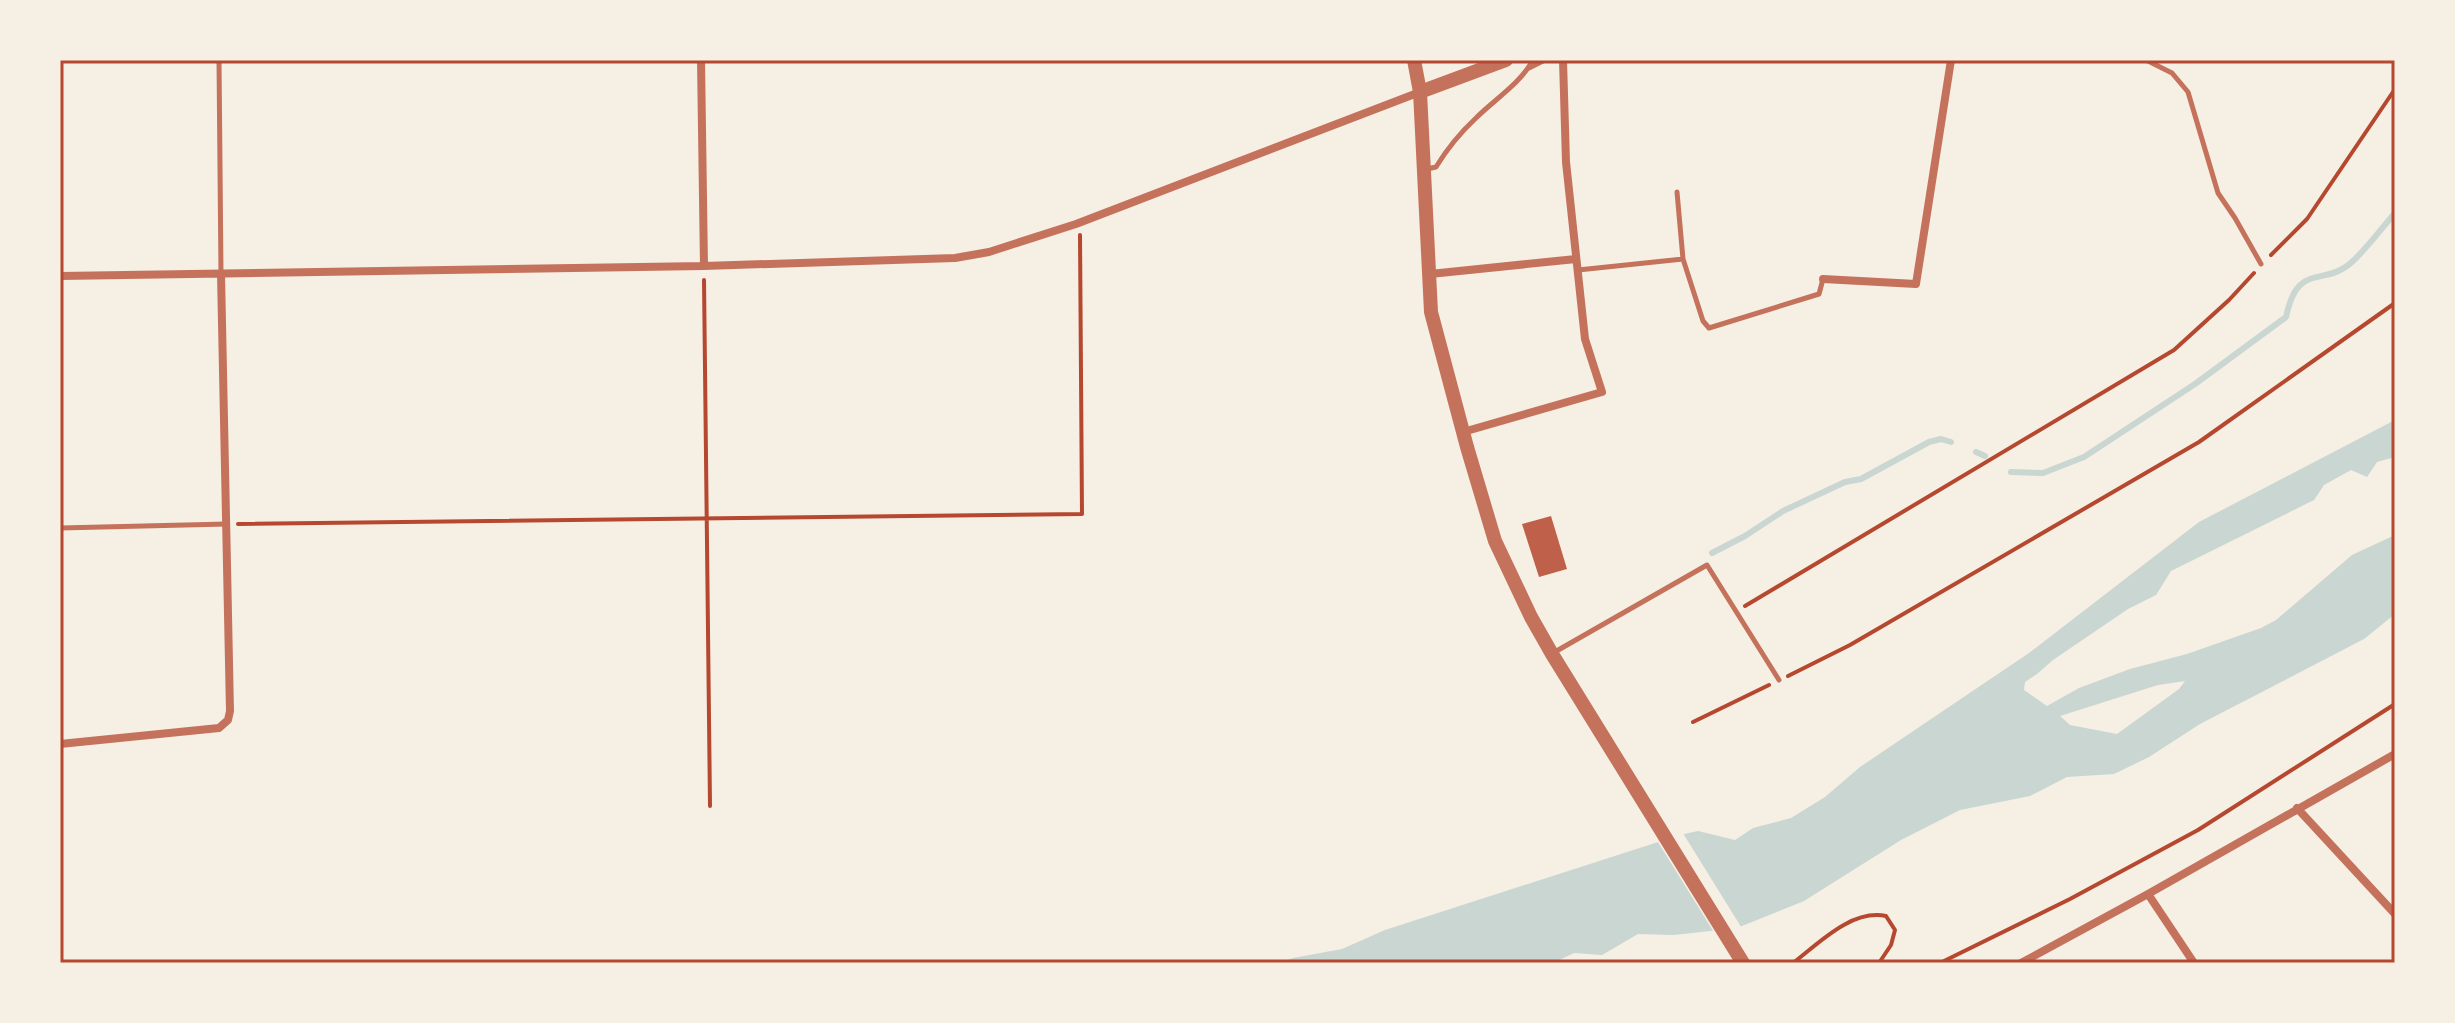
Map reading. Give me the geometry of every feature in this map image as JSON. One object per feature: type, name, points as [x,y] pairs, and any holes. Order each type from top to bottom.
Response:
[{"type":"street","points":[[701,60],[704,266]]},
{"type":"street","points":[[1414,60],[1420,92],[1431,312],[1495,541],[1552,654],[1743,963]]},
{"type":"street","points":[[60,276],[704,266],[955,258],[989,252],[1076,224],[1506,60]]},
{"type":"street","points":[[1463,432],[1602,392],[1585,339],[1566,162],[1563,60]]},
{"type":"street","points":[[1823,279],[1916,284],[1951,60]]},
{"type":"street","points":[[1430,274],[1576,259]]},
{"type":"street","points":[[60,744],[219,728],[228,720],[221,274]]},
{"type":"street","points":[[2021,963],[2036,960],[2395,754]]},
{"type":"street","points":[[2297,808],[2395,914]]},
{"type":"street","points":[[2148,894],[2194,963]]},
{"type":"lane","points":[[219,60],[221,274]]},
{"type":"lane","points":[[1529,68],[1533,60]]},
{"type":"lane","points":[[1424,169],[1436,167],[1476,118],[1529,68],[1545,60]]},
{"type":"lane","points":[[2146,60],[2172,73],[2188,92],[2218,193],[2261,264]]},
{"type":"lane","points":[[1677,192],[1683,259],[1703,321],[1709,328],[1819,294],[1823,279]]},
{"type":"lane","points":[[1577,270],[1683,259]]},
{"type":"lane","points":[[60,528],[227,524]]},
{"type":"lane","points":[[1552,654],[1707,565],[1779,680]]},
{"type":"path","points":[[1736,612],[2174,350],[2229,300],[2307,219],[2395,89]]},
{"type":"path","points":[[227,524],[1082,514],[1080,237],[1076,224]]},
{"type":"path","points":[[704,266],[710,806]]},
{"type":"path","points":[[1693,722],[1850,645],[2199,442],[2395,303]]},
{"type":"path","points":[[1940,963],[2070,899],[2198,830],[2395,704]]},
{"type":"path","points":[[1793,963],[1831,934],[1862,916],[1877,914],[1886,916],[1895,930],[1891,945],[1879,963]]},
{"type":"shaded area","points":[[2395,420],[2395,457],[2377,462],[2367,477],[2351,470],[2324,485],[2314,500],[2171,571],[2156,595],[2128,609],[2025,682],[2024,690],[2047,706],[2079,688],[2130,669],[2187,654],[2261,628],[2276,620],[2352,555],[2395,535],[2395,614],[2364,639],[2200,724],[2149,757],[2114,774],[2067,777],[2030,796],[1960,810],[1901,840],[1804,901],[1737,928],[1674,935],[1638,934],[1602,955],[1574,953],[1553,963],[1280,963],[1342,949],[1385,930],[1680,835],[1698,831],[1735,840],[1753,828],[1791,818],[1825,797],[1860,767],[2029,653],[2199,522]],"holes":[[[2185,681],[2179,689],[2117,734],[2070,725],[2060,716],[2158,685]]]},
{"type":"pier","points":[[1681,830],[1743,930],[1715,934],[1656,839]]},
{"type":"building","points":[[1551,516],[1567,569],[1539,577],[1522,524]]},
{"type":"waterway","points":[[2011,472],[2043,473],[2084,457],[2195,384],[2286,317],[2297,288],[2313,278],[2332,274],[2353,261],[2395,213]]},
{"type":"waterway","points":[[1712,553],[1783,511],[1845,482],[1861,479],[1929,442],[1941,439],[1951,442]]},
{"type":"waterway","points":[[1976,452],[1985,456]]}]
